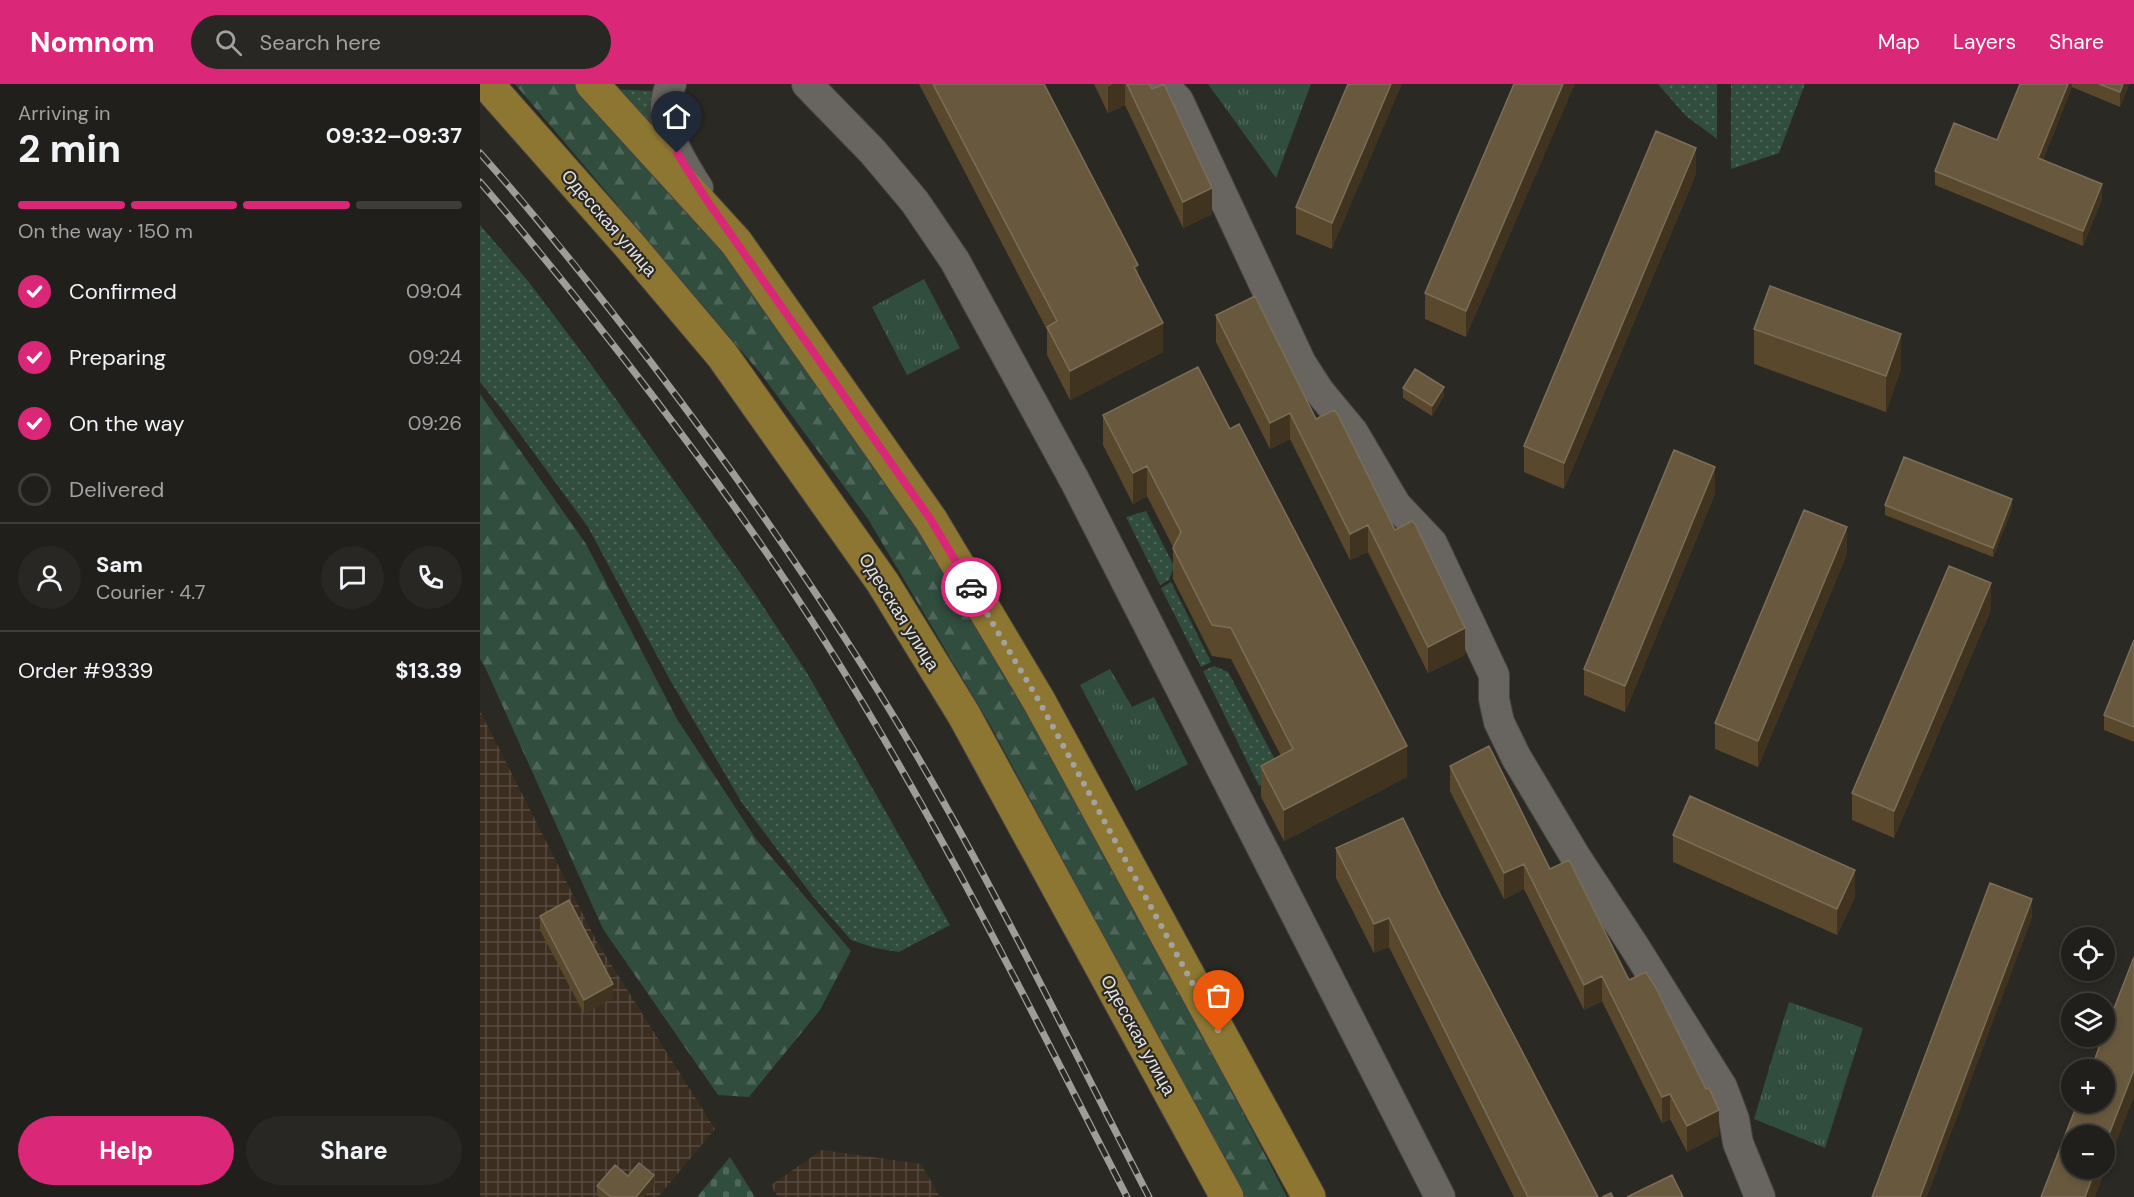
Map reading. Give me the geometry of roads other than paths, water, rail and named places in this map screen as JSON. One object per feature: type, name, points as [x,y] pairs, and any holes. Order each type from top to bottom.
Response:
[{"type":"main road","name":"Одесская улица","points":[[487,84],[630,246],[722,356],[883,583],[964,715],[1227,1197]]},
{"type":"main road","points":[[592,84],[736,242],[931,520],[1021,671],[1309,1197]]},
{"type":"street","points":[[670,84],[665,112],[671,141],[700,191],[736,242]]},
{"type":"street","points":[[807,84],[873,152],[915,202],[955,261],[1075,481],[1440,1197]]},
{"type":"street","points":[[1162,84],[1178,100],[1301,363],[1319,390],[1353,432],[1396,505],[1432,543],[1494,675],[1494,699],[1497,714],[1516,757],[1575,856],[1722,1087],[1734,1119],[1738,1143],[1760,1197]]},
{"type":"railway","points":[[480,153],[567,256],[686,408],[822,603],[886,703],[947,808],[1036,974],[1149,1197]]},
{"type":"railway","points":[[480,182],[568,287],[675,425],[806,611],[867,710],[945,847],[1127,1197]]}]
